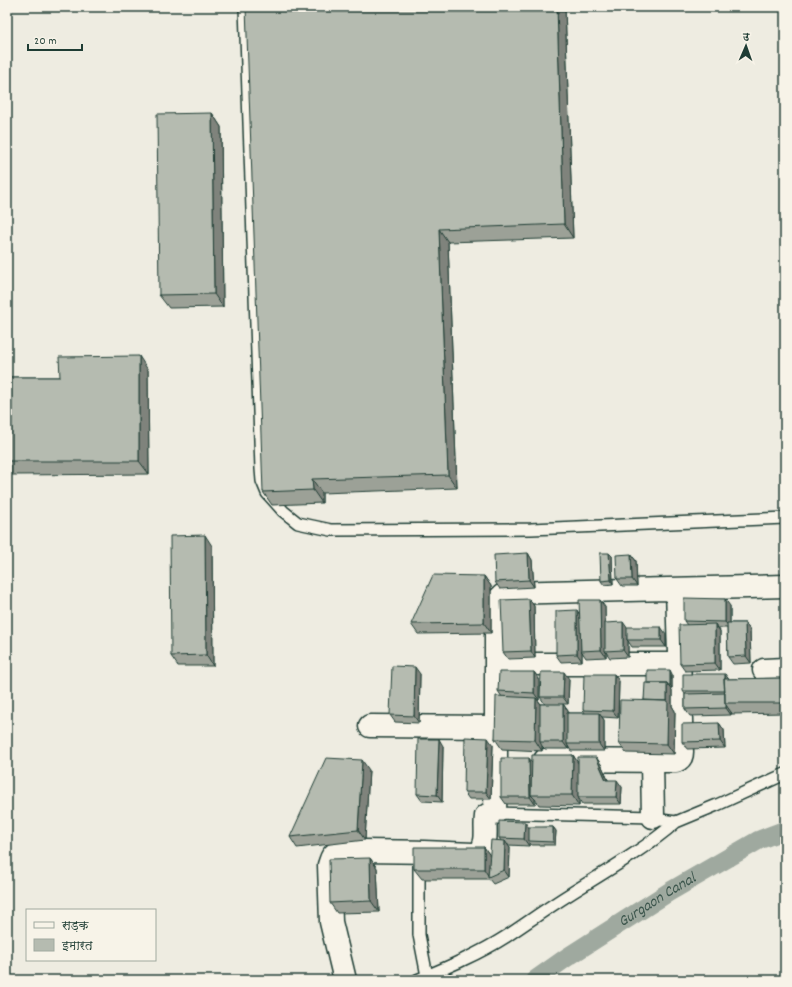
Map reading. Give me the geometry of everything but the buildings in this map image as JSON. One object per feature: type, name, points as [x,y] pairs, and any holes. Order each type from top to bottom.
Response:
[{"type":"street","points":[[345,980],[331,922],[329,865],[331,857],[342,851],[378,850],[473,854],[480,853],[484,847],[486,838],[486,816],[489,814],[495,814],[512,759],[496,727],[496,613],[499,597],[506,593],[785,586]]},
{"type":"street","points":[[512,759],[652,762],[680,760],[682,756],[677,589]]},
{"type":"street","points":[[496,664],[679,664]]},
{"type":"street","points":[[764,670],[785,669]]},
{"type":"street","points":[[370,726],[496,727]]},
{"type":"street","points":[[652,762],[653,818]]},
{"type":"lane","points":[[245,7],[261,469],[262,480],[267,493],[283,511],[298,523],[331,530],[531,529],[785,518]]},
{"type":"lane","points":[[419,852],[422,978],[468,958],[506,936],[616,865],[676,822],[785,774]]},
{"type":"lane","points":[[495,814],[653,818],[676,822]]},
{"type":"waterway","name":"Gurgaon Canal","points":[[535,980],[566,958],[669,892],[759,840],[785,830]]}]
